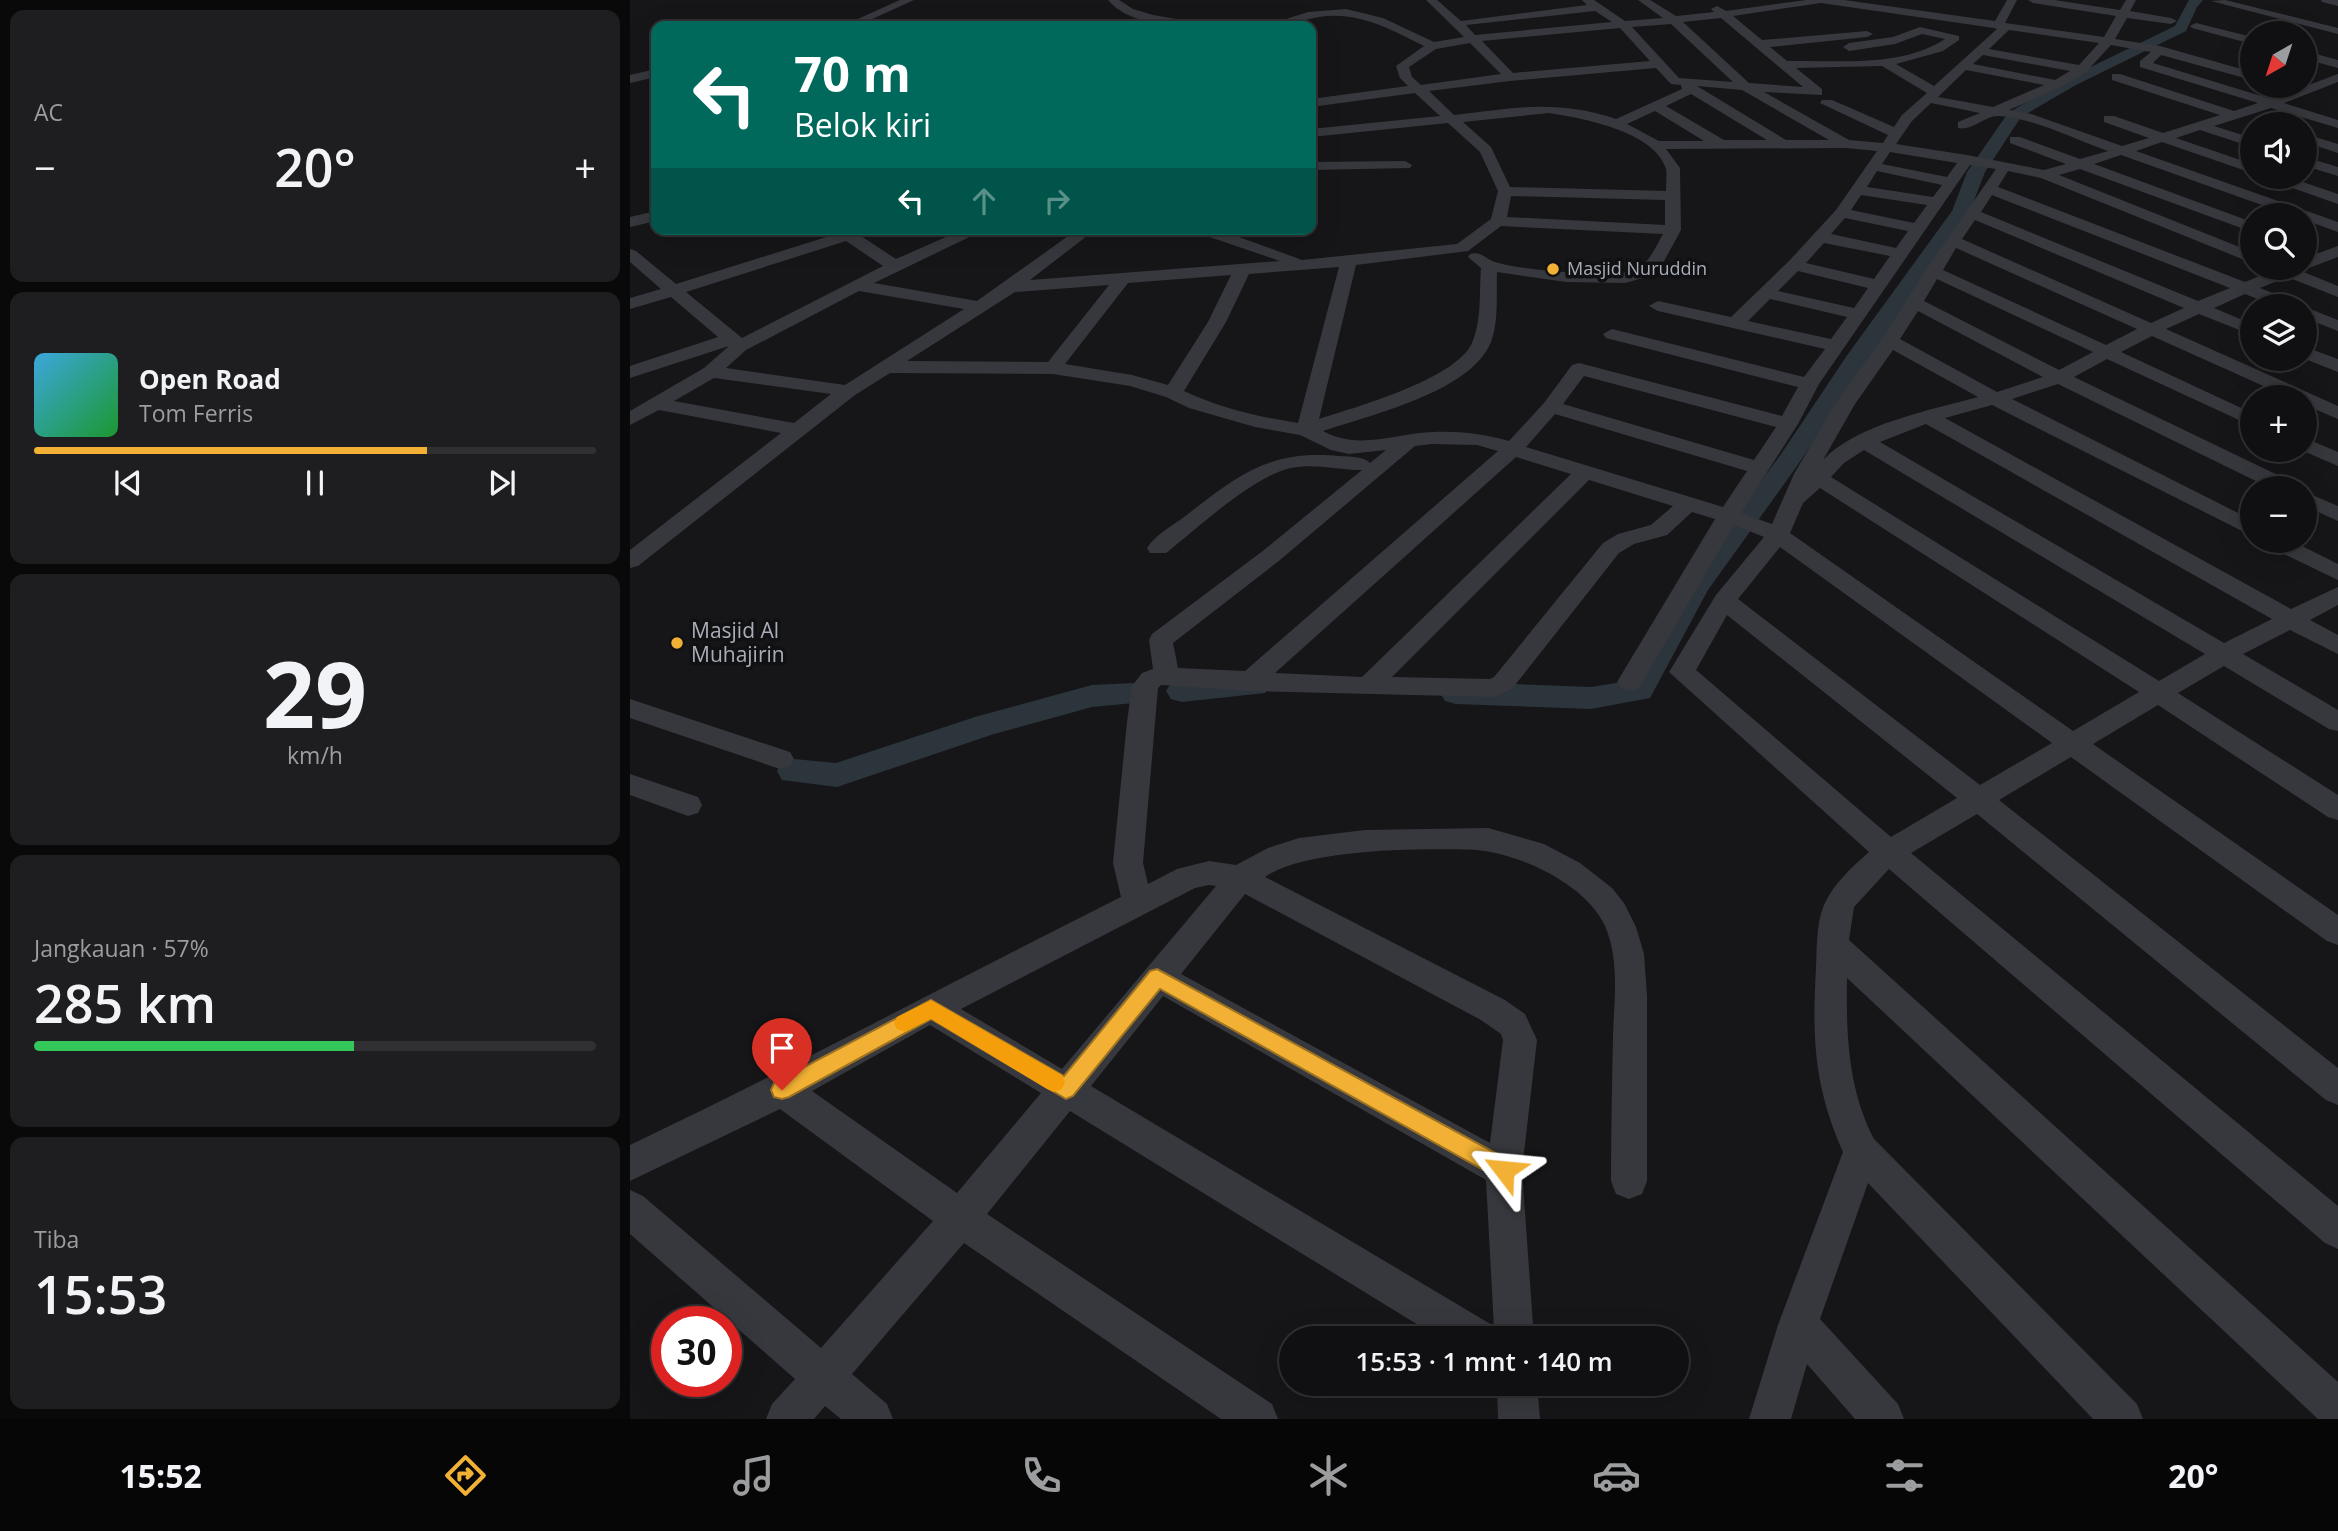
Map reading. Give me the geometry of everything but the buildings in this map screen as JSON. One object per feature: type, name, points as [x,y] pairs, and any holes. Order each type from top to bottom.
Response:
[{"type":"street","points":[[860,21],[909,0]]},
{"type":"street","points":[[1114,0],[1119,7],[1140,15],[1172,21]]},
{"type":"street","points":[[1431,0],[1510,77]]},
{"type":"street","points":[[1536,0],[1554,12]]},
{"type":"street","points":[[1643,0],[1674,20],[1746,87],[1846,144]]},
{"type":"street","points":[[1617,124],[1658,107],[1687,86],[1817,92],[1725,14],[1701,0]]},
{"type":"street","points":[[1011,287],[1307,265],[1462,248],[1497,221],[1505,191],[1486,150],[1406,78],[1402,66],[1432,46],[1470,39],[1527,40],[1821,0],[1875,4],[2001,33],[2108,41],[2151,48],[2240,73]]},
{"type":"street","points":[[1922,15],[1937,0]]},
{"type":"street","points":[[1736,322],[1795,265],[1841,214],[1895,133],[2001,33],[2012,0]]},
{"type":"street","points":[[2033,0],[2127,4],[2171,21]]},
{"type":"street","points":[[2326,0],[2338,3]]},
{"type":"street","points":[[2207,12],[2217,1],[2338,31]]},
{"type":"street","points":[[1457,23],[1554,12],[1592,4],[1623,25],[1674,80],[1781,143]]},
{"type":"street","points":[[1866,21],[1858,18],[1875,4]]},
{"type":"street","points":[[1963,125],[2057,84],[2082,69],[2091,54],[2108,41],[2127,4]]},
{"type":"street","points":[[1491,6],[1507,18]]},
{"type":"street","points":[[1384,7],[1401,31]]},
{"type":"street","points":[[1297,21],[1345,12],[1401,31],[1432,46]]},
{"type":"street","points":[[2007,12],[2020,13]]},
{"type":"street","points":[[2103,24],[2117,26]]},
{"type":"street","points":[[1760,44],[1854,36],[1899,26],[1955,38],[1941,49],[1922,57],[1784,65]]},
{"type":"street","points":[[2196,26],[2240,38]]},
{"type":"street","points":[[1772,54],[1872,44],[1895,40],[1922,30]]},
{"type":"street","points":[[2151,48],[2144,64],[2334,119]]},
{"type":"street","points":[[1981,51],[2082,69]]},
{"type":"street","points":[[2317,58],[2338,64]]},
{"type":"street","points":[[1883,61],[1995,111],[2026,117],[2271,203]]},
{"type":"street","points":[[1316,102],[1510,77],[1555,67],[1608,62],[1657,64]]},
{"type":"street","points":[[1963,66],[2057,84]]},
{"type":"street","points":[[630,79],[651,74]]},
{"type":"street","points":[[2317,76],[2335,79]]},
{"type":"street","points":[[2116,77],[2240,117]]},
{"type":"street","points":[[2317,86],[2335,79]]},
{"type":"street","points":[[2005,92],[2029,96]]},
{"type":"street","points":[[2045,175],[2285,98]]},
{"type":"street","points":[[1827,103],[1895,133]]},
{"type":"street","points":[[1658,107],[1720,144]]},
{"type":"street","points":[[1316,134],[1549,109],[1617,124],[1656,145],[1673,168],[1673,230],[1651,268],[1634,276],[1566,277],[1489,266],[1462,248]]},
{"type":"street","points":[[2109,119],[2240,165]]},
{"type":"street","points":[[2198,125],[2240,139]]},
{"type":"street","points":[[1316,136],[1370,142]]},
{"type":"street","points":[[2015,140],[2240,223]]},
{"type":"street","points":[[2317,142],[2338,149]]},
{"type":"street","points":[[1656,145],[1846,144],[1885,147],[1999,165],[2045,175],[2240,253]]},
{"type":"street","points":[[1630,682],[1740,519],[1761,468],[1809,384],[1920,229],[1935,202],[1970,160]]},
{"type":"street","points":[[1316,166],[1405,165]]},
{"type":"street","points":[[1999,165],[1990,189],[1845,404],[1805,474],[1778,535],[1724,600],[1682,668],[1685,677],[1889,852],[2338,1230]]},
{"type":"street","points":[[2317,165],[2338,172]]},
{"type":"street","points":[[1872,166],[1951,182]]},
{"type":"street","points":[[1990,189],[2261,294]]},
{"type":"street","points":[[2309,189],[2338,199]]},
{"type":"street","points":[[1857,190],[1935,202]]},
{"type":"street","points":[[1505,191],[1673,196]]},
{"type":"street","points":[[1841,214],[1920,229]]},
{"type":"street","points":[[1973,214],[2240,325]]},
{"type":"street","points":[[630,222],[651,217]]},
{"type":"street","points":[[2317,220],[2338,228]]},
{"type":"street","points":[[1497,221],[1673,230]]},
{"type":"street","points":[[630,304],[835,235]]},
{"type":"street","points":[[848,235],[895,266]]},
{"type":"street","points":[[630,372],[735,342],[965,235]]},
{"type":"street","points":[[630,561],[848,391],[1011,287],[1080,235]]},
{"type":"street","points":[[1219,235],[1307,265]]},
{"type":"street","points":[[1820,237],[1902,254]]},
{"type":"street","points":[[1953,241],[2278,385]]},
{"type":"street","points":[[2317,250],[2334,255]]},
{"type":"street","points":[[630,254],[735,342]]},
{"type":"street","points":[[2317,260],[2334,255]]},
{"type":"street","points":[[1306,430],[1349,261]]},
{"type":"street","points":[[1795,265],[1880,286]]},
{"type":"street","points":[[1306,430],[1403,396],[1456,372],[1477,351],[1486,329],[1489,266]]},
{"type":"street","points":[[1173,393],[1217,322],[1242,270]]},
{"type":"street","points":[[1933,271],[2240,414]]},
{"type":"street","points":[[1053,368],[1122,279]]},
{"type":"street","points":[[1794,502],[1818,478],[1827,463],[1864,442],[1928,417],[2058,377],[2153,328],[2263,280]]},
{"type":"street","points":[[2311,280],[2338,292]]},
{"type":"street","points":[[859,286],[980,307]]},
{"type":"street","points":[[1766,293],[1859,314]]},
{"type":"street","points":[[1913,302],[2058,377],[2261,476]]},
{"type":"street","points":[[1658,306],[1837,345]]},
{"type":"street","points":[[2317,317],[2338,326]]},
{"type":"street","points":[[1612,334],[1809,384]]},
{"type":"street","points":[[1890,341],[1994,398],[2240,523]]},
{"type":"street","points":[[630,419],[711,372],[735,342]]},
{"type":"street","points":[[2317,357],[2338,366]]},
{"type":"street","points":[[886,367],[1053,368],[1132,381],[1173,393],[1196,404],[1249,419],[1306,430],[1331,444],[1349,449],[1457,437],[1488,441],[1584,473],[1740,519],[1778,535],[2338,932]]},
{"type":"street","points":[[1249,682],[1512,450],[1551,407],[1579,369],[1788,424]]},
{"type":"street","points":[[711,372],[848,391]]},
{"type":"street","points":[[2317,403],[2338,413]]},
{"type":"street","points":[[657,404],[797,430]]},
{"type":"street","points":[[1551,407],[1761,468]]},
{"type":"street","points":[[1928,417],[2338,646]]},
{"type":"street","points":[[1168,677],[1161,640],[1383,465],[1408,442]]},
{"type":"street","points":[[1864,442],[2226,653],[2338,722]]},
{"type":"street","points":[[2317,450],[2338,460]]},
{"type":"street","points":[[1158,548],[1252,479],[1280,464],[1308,460],[1383,465]]},
{"type":"street","points":[[1368,686],[1584,473]]},
{"type":"street","points":[[1818,478],[2338,809]]},
{"type":"street","points":[[1138,903],[1128,863],[1145,687],[1155,677],[1368,686],[1485,689],[1500,686],[1611,548],[1626,539],[1659,530],[1688,504]]},
{"type":"street","points":[[2317,504],[2338,514]]},
{"type":"street","points":[[630,534],[654,540]]},
{"type":"street","points":[[2299,553],[2338,573]]},
{"type":"street","points":[[2122,1419],[1861,1152],[1848,1126],[1833,1065],[1833,945],[1837,910],[1842,899],[1889,852],[2226,653],[2338,595]]},
{"type":"street","points":[[1724,600],[1978,799],[2338,1089]]},
{"type":"street","points":[[630,708],[780,759]]},
{"type":"street","points":[[630,785],[688,805]]},
{"type":"street","points":[[787,1419],[960,1218],[1241,878],[1272,857],[1340,843],[1480,839],[1514,844],[1568,871],[1596,889],[1620,925],[1626,944],[1630,990],[1629,1181]]},
{"type":"street","points":[[630,1164],[782,1090],[931,1009],[1138,903],[1198,875],[1209,873],[1241,878],[1493,1010],[1513,1024],[1520,1040],[1504,1170],[1513,1326]]},
{"type":"street","points":[[1833,945],[2332,1409]]},
{"type":"street","points":[[1157,977],[1504,1170]]},
{"type":"street","points":[[931,1009],[1457,1326]]},
{"type":"street","points":[[782,1090],[960,1218],[1256,1419]]},
{"type":"street","points":[[1770,1419],[1798,1325],[1861,1152]]},
{"type":"street","points":[[630,1209],[872,1419]]},
{"type":"street","points":[[1798,1325],[1883,1419]]},
{"type":"street","points":[[1518,1396],[1519,1419]]},
{"type":"waterway","points":[[2018,113],[2071,82],[2181,28],[2191,5],[2197,0]]},
{"type":"waterway","points":[[1456,693],[1591,698],[1639,690],[1695,588],[1788,461],[1856,359],[1961,211],[1976,172],[2014,116]]},
{"type":"waterway","points":[[1182,691],[1254,685]]},
{"type":"waterway","points":[[794,771],[837,775],[986,725],[1092,696],[1134,694]]},
{"type":"slow traffic","points":[[905,1023],[931,1009],[1054,1082]]},
{"type":"place","name":"Masjid Nuruddin","points":[[1553,269]]},
{"type":"place","name":"Masjid Al Muhajirin","points":[[677,643]]},
{"type":"route","points":[[782,1090],[931,1009],[1066,1089],[1157,977],[1504,1170]]}]
